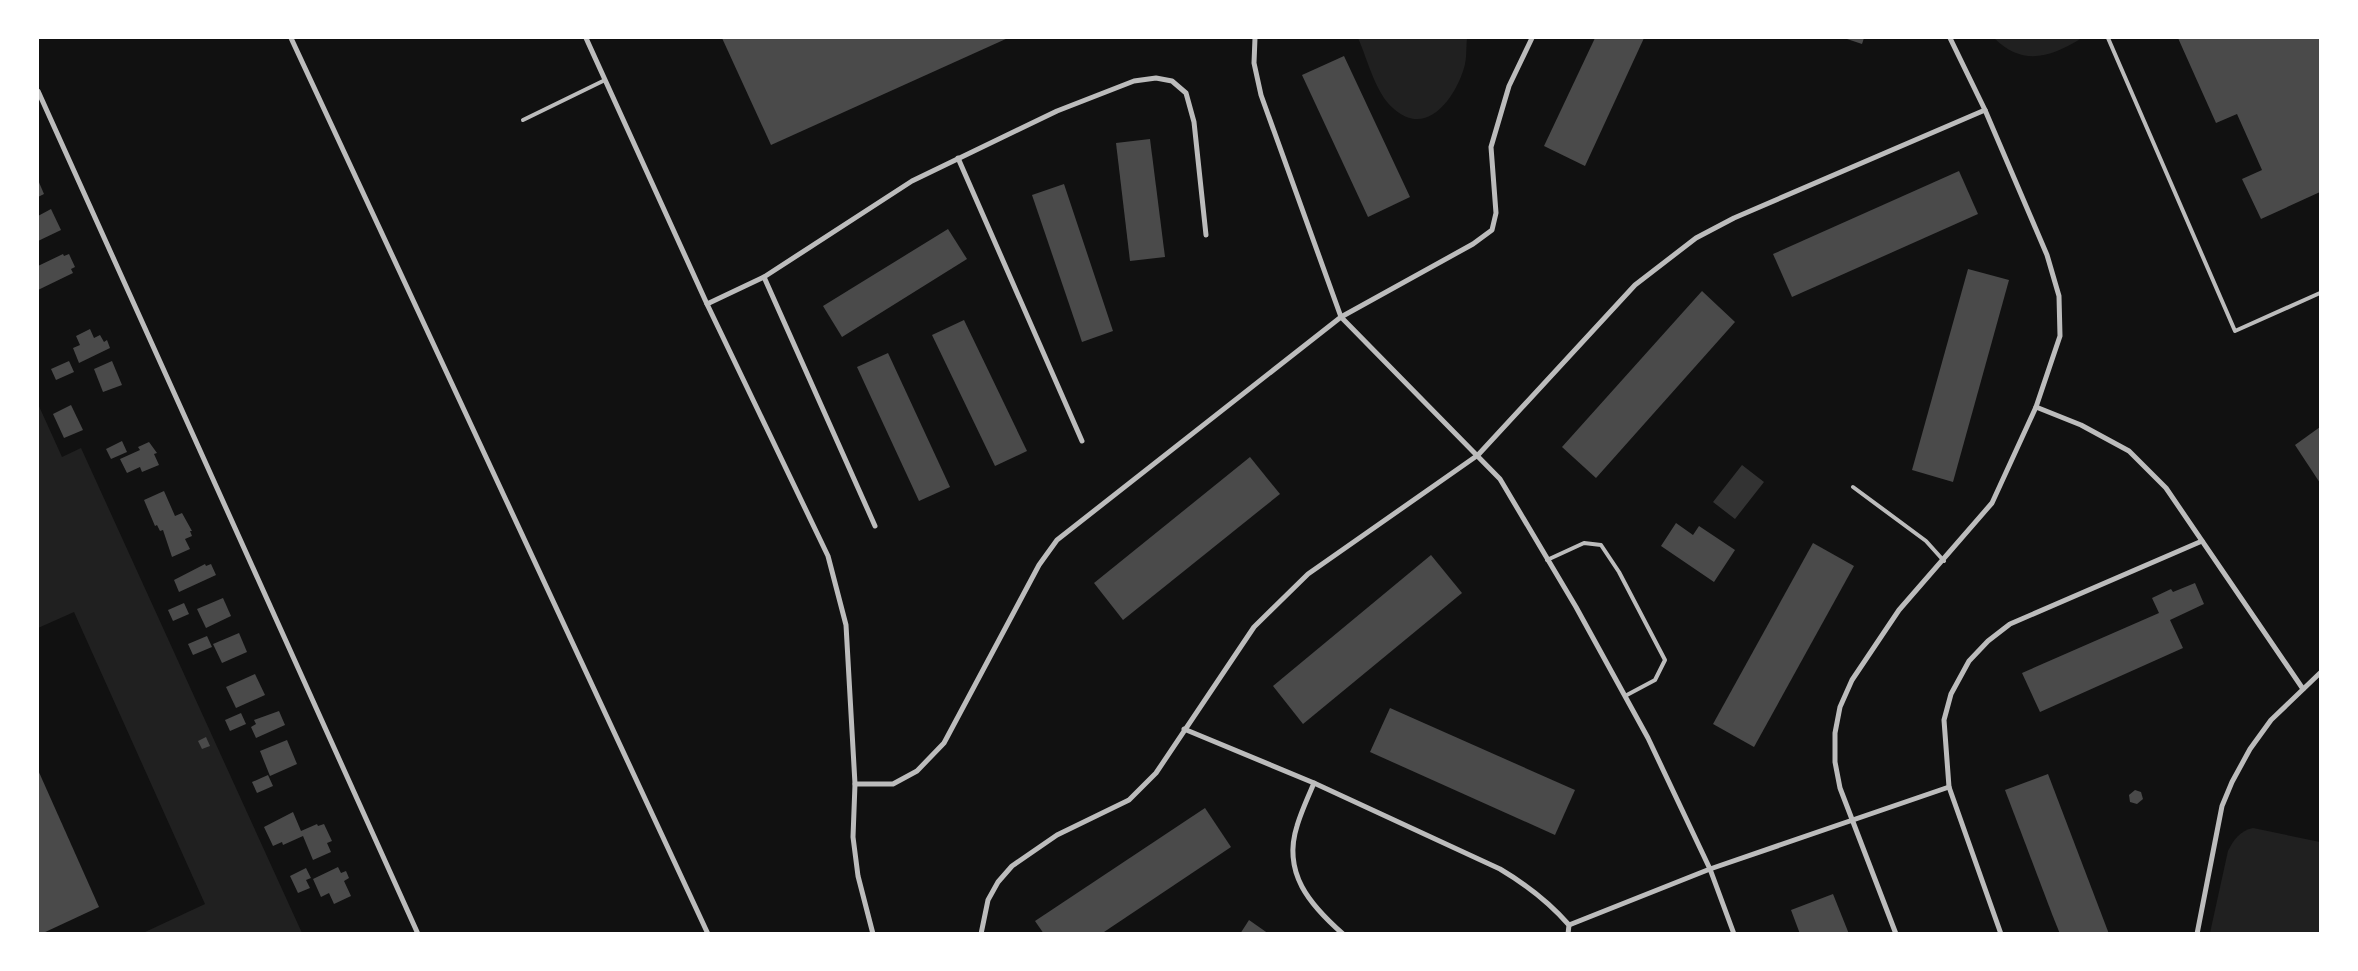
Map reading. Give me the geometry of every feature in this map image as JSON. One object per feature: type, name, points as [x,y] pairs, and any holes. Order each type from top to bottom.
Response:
[{"type":"street","points":[[291,38],[708,934]]},
{"type":"street","points":[[586,38],[707,304],[828,556],[846,625],[855,784],[853,837],[858,876],[872,934]]},
{"type":"street","points":[[1255,38],[1254,63],[1261,95],[1342,317],[1500,479],[1625,696],[1675,792],[1710,869],[1734,934]]},
{"type":"street","points":[[855,784],[893,784],[917,771],[944,744],[1039,564],[1057,540],[1342,317],[1473,244],[1492,230],[1496,213],[1491,147],[1509,86],[1532,38]]},
{"type":"street","points":[[1896,934],[1854,819],[1840,788],[1835,762],[1835,734],[1840,707],[1852,680],[1899,610],[1992,503],[2036,408],[2060,336],[2060,296],[2047,255],[1985,110],[1950,38]]},
{"type":"street","points":[[707,304],[764,276],[912,181],[1057,110],[1134,81],[1156,78],[1172,82],[1186,93],[1194,122],[1206,235]]},
{"type":"street","points":[[38,91],[418,934]]},
{"type":"street","points":[[981,934],[988,900],[998,882],[1012,866],[1057,835],[1129,800],[1156,774],[1184,728],[1254,627],[1308,574],[1478,455],[1635,285],[1665,260],[1696,238],[1734,218],[1985,110]]},
{"type":"street","points":[[958,158],[1082,441]]},
{"type":"street","points":[[764,276],[875,526]]},
{"type":"street","points":[[2036,408],[2081,425],[2129,451],[2166,488],[2303,688]]},
{"type":"street","points":[[2001,934],[1950,787],[1944,720],[1951,694],[1969,661],[1988,641],[2010,624],[2202,541]]},
{"type":"street","points":[[2197,934],[2222,806],[2250,749],[2271,720],[2320,673]]},
{"type":"street","points":[[1184,728],[1314,783],[1500,869],[1536,892],[1569,925]]},
{"type":"street","points":[[1314,783],[1296,827],[1292,856],[1299,879],[1314,907],[1343,934]]},
{"type":"street","points":[[1569,925],[1710,869],[1950,787]]},
{"type":"street","points":[[1568,934],[1569,925]]},
{"type":"lane","points":[[2108,38],[2235,331],[2320,293]]},
{"type":"lane","points":[[523,120],[605,80]]},
{"type":"lane","points":[[1853,487],[1926,542],[1944,560]]},
{"type":"lane","points":[[1548,560],[1584,543],[1601,545],[1620,572],[1664,660],[1655,680],[1625,696]]},
{"type":"shaded area","points":[[1358,38],[1467,38],[1465,64],[1460,80],[1447,102],[1438,111],[1428,117],[1418,119],[1406,117],[1394,109],[1382,94]]},
{"type":"shaded area","points":[[1994,38],[2082,38],[2071,45],[2048,54],[2026,56],[2005,47]]},
{"type":"shaded area","points":[[38,404],[62,457],[81,448],[302,933],[143,933],[205,904],[74,612],[38,628]]},
{"type":"shaded area","points":[[1742,465],[1764,482],[1735,519],[1713,502]]},
{"type":"shaded area","points":[[2253,828],[2320,842],[2320,933],[2210,933],[2228,851],[2238,836],[2244,831]]},
{"type":"building","points":[[722,38],[1008,38],[771,145]]},
{"type":"building","points":[[1595,38],[1644,38],[1585,166],[1544,146]]},
{"type":"building","points":[[1844,38],[1864,38],[1862,44]]},
{"type":"building","points":[[2178,38],[2320,38],[2320,192],[2261,219],[2242,179],[2262,170],[2237,114],[2216,123]]},
{"type":"building","points":[[1344,56],[1410,197],[1368,217],[1302,75]]},
{"type":"building","points":[[1150,139],[1165,257],[1130,261],[1116,143]]},
{"type":"building","points":[[1959,171],[1978,214],[1792,297],[1773,254]]},
{"type":"building","points":[[38,180],[44,194],[38,197]]},
{"type":"building","points":[[1064,184],[1113,331],[1082,342],[1032,195]]},
{"type":"building","points":[[51,209],[61,230],[38,241],[38,216]]},
{"type":"building","points":[[948,229],[967,259],[842,337],[823,306]]},
{"type":"building","points":[[63,254],[64,256],[69,254],[75,267],[71,269],[73,273],[38,290],[38,266]]},
{"type":"building","points":[[1968,269],[2009,280],[1953,482],[1912,470]]},
{"type":"building","points":[[1702,291],[1735,322],[1596,478],[1562,447]]},
{"type":"building","points":[[964,320],[1027,451],[995,466],[932,335]]},
{"type":"building","points":[[90,329],[94,338],[100,335],[104,342],[107,340],[110,348],[79,363],[73,348],[80,345],[76,336]]},
{"type":"building","points":[[888,353],[950,487],[919,501],[857,367]]},
{"type":"building","points":[[69,361],[74,372],[56,380],[51,369]]},
{"type":"building","points":[[112,361],[122,385],[103,392],[94,369]]},
{"type":"building","points":[[71,405],[83,430],[64,438],[53,414]]},
{"type":"building","points":[[2320,427],[2320,483],[2295,445]]},
{"type":"building","points":[[122,441],[127,452],[111,459],[106,449]]},
{"type":"building","points":[[149,442],[157,453],[154,454],[159,465],[142,472],[140,467],[127,473],[120,459],[140,450],[138,447]]},
{"type":"building","points":[[1250,457],[1280,494],[1123,620],[1094,583]]},
{"type":"building","points":[[164,491],[175,516],[182,513],[192,531],[190,531],[192,536],[185,539],[190,549],[172,557],[163,530],[160,531],[157,525],[155,526],[144,500]]},
{"type":"building","points":[[1676,523],[1693,535],[1699,526],[1735,550],[1714,582],[1661,546]]},
{"type":"building","points":[[1813,543],[1854,566],[1754,747],[1713,724]]},
{"type":"building","points":[[1431,555],[1462,593],[1303,724],[1273,686]]},
{"type":"building","points":[[205,564],[206,566],[211,564],[216,575],[179,592],[174,580]]},
{"type":"building","points":[[2195,583],[2204,604],[2170,620],[2183,648],[2040,712],[2022,673],[2159,613],[2152,598],[2171,589],[2173,592]]},
{"type":"building","points":[[223,598],[231,616],[206,628],[197,609]]},
{"type":"building","points":[[184,603],[189,614],[173,621],[168,610]]},
{"type":"building","points":[[239,633],[247,652],[222,663],[213,644]]},
{"type":"building","points":[[207,636],[212,647],[193,655],[188,644]]},
{"type":"building","points":[[255,674],[265,695],[236,708],[226,687]]},
{"type":"building","points":[[1390,708],[1575,790],[1555,835],[1370,752]]},
{"type":"building","points":[[279,711],[285,725],[256,738],[251,727],[256,724],[254,720]]},
{"type":"building","points":[[241,713],[246,724],[230,731],[225,720]]},
{"type":"building","points":[[206,737],[210,746],[202,749],[198,741]]},
{"type":"building","points":[[287,740],[297,764],[270,776],[260,751]]},
{"type":"building","points":[[38,770],[99,907],[41,934],[38,934]]},
{"type":"building","points":[[2048,774],[2109,934],[2060,934],[2052,914],[2005,790]]},
{"type":"building","points":[[268,775],[273,786],[257,793],[252,782]]},
{"type":"building","points":[[2135,790],[2141,792],[2143,799],[2137,804],[2130,802],[2129,795]]},
{"type":"building","points":[[1205,808],[1231,847],[1101,934],[1044,934],[1035,921]]},
{"type":"building","points":[[293,812],[301,831],[317,824],[318,826],[324,824],[332,841],[327,843],[331,852],[313,860],[303,836],[283,845],[282,842],[273,846],[264,827]]},
{"type":"building","points":[[338,867],[341,873],[346,871],[349,878],[344,881],[351,896],[334,904],[329,893],[321,897],[313,879]]},
{"type":"building","points":[[306,868],[311,878],[306,880],[310,888],[298,893],[290,876]]},
{"type":"building","points":[[1833,894],[1849,934],[1800,934],[1791,910]]},
{"type":"building","points":[[1249,920],[1269,934],[1240,934]]}]
